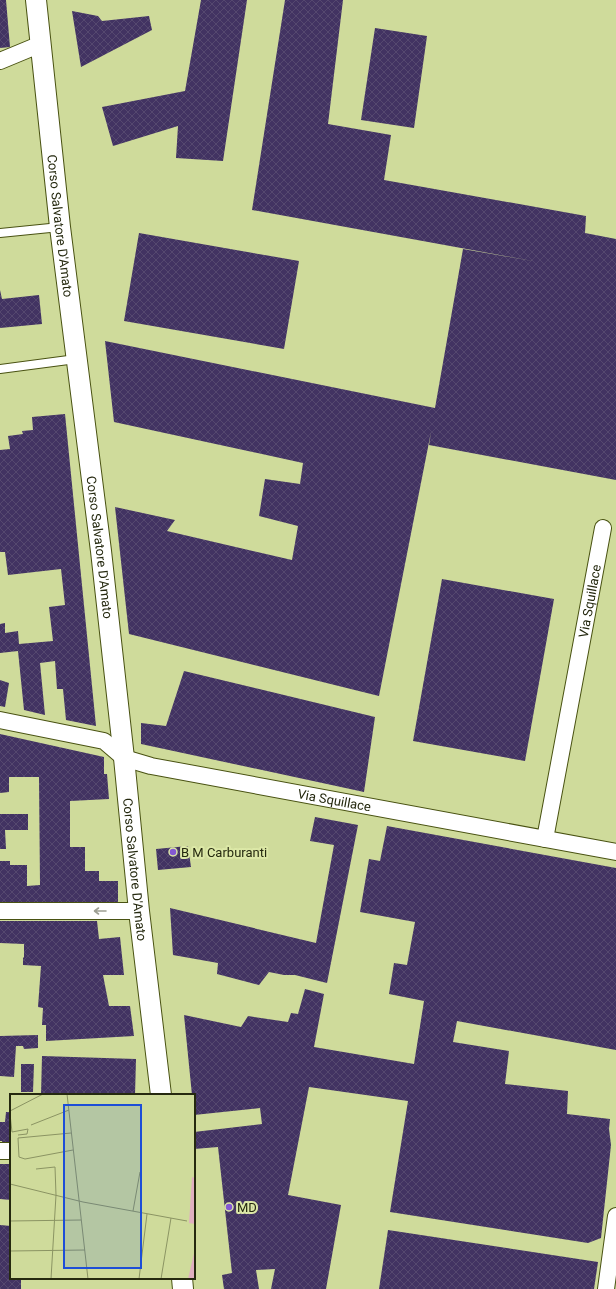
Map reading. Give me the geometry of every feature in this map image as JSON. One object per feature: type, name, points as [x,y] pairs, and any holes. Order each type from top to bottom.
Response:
[{"type":"street","name":"Corso Salvatore D'Amato","points":[[36,0],[60,226],[101,551],[139,911],[161,1094]]},
{"type":"street","points":[[0,61],[40,44]]},
{"type":"street","name":"Via Squillace","points":[[545,839],[603,528]]},
{"type":"street","points":[[0,720],[104,740],[124,758]]},
{"type":"street","name":"Via Squillace","points":[[124,758],[158,767],[616,852]]},
{"type":"street","points":[[0,911],[139,911]]},
{"type":"street","points":[[606,1289],[616,1216]]},
{"type":"street","points":[[182,1279],[183,1289]]},
{"type":"lane","points":[[0,233],[60,226]]},
{"type":"lane","points":[[0,369],[77,359]]},
{"type":"building","points":[[0,0],[6,0],[10,47],[0,48]]},
{"type":"building","points":[[201,0],[247,0],[223,161],[176,158],[178,126],[113,146],[102,107],[185,91]]},
{"type":"building","points":[[285,0],[343,0],[328,124],[391,135],[384,180],[586,216],[585,233],[616,239],[616,480],[429,445],[431,432],[379,696],[129,634],[115,507],[175,520],[167,531],[292,560],[298,526],[259,516],[265,479],[300,484],[303,463],[114,422],[105,341],[435,408],[463,249],[538,262],[252,210]]},
{"type":"building","points":[[72,11],[98,16],[102,21],[149,16],[152,30],[81,67]]},
{"type":"building","points":[[375,28],[427,36],[414,128],[361,120]]},
{"type":"building","points":[[139,233],[299,261],[284,349],[124,321]]},
{"type":"building","points":[[0,290],[2,299],[39,295],[42,324],[0,328]]},
{"type":"building","points":[[65,414],[96,726],[66,720],[63,689],[57,689],[55,661],[40,663],[45,715],[24,710],[18,651],[0,653],[0,624],[5,623],[5,633],[18,631],[19,644],[53,641],[49,607],[65,605],[61,569],[8,575],[5,552],[0,552],[0,450],[10,449],[8,436],[23,434],[22,431],[33,430],[32,417]]},
{"type":"building","points":[[442,579],[554,599],[525,761],[413,741]]},
{"type":"building","points":[[184,671],[375,717],[364,792],[141,744],[141,723],[166,726]]},
{"type":"building","points":[[0,680],[9,683],[5,707],[0,706]]},
{"type":"building","points":[[0,734],[104,757],[104,774],[107,774],[109,799],[70,801],[70,847],[85,847],[85,871],[99,871],[99,881],[118,881],[118,904],[0,905],[0,861],[10,861],[10,865],[27,865],[27,886],[40,885],[39,777],[9,777],[9,792],[0,793]]},
{"type":"building","points":[[0,814],[28,814],[28,830],[5,830],[6,849],[0,849]]},
{"type":"building","points":[[315,817],[358,825],[327,983],[295,975],[284,975],[269,972],[259,985],[217,974],[218,963],[173,955],[170,908],[316,943],[334,845],[310,841]]},
{"type":"building","points":[[387,826],[616,868],[616,1050],[457,1021],[453,1042],[509,1051],[505,1084],[568,1091],[567,1114],[610,1119],[609,1129],[611,1145],[601,1238],[588,1243],[390,1212],[408,1101],[309,1087],[288,1195],[341,1205],[326,1289],[271,1289],[275,1269],[256,1270],[259,1289],[224,1289],[222,1275],[232,1273],[218,1147],[195,1149],[195,1132],[262,1124],[260,1108],[195,1115],[195,1094],[192,1094],[184,1015],[241,1027],[248,1016],[288,1022],[291,1013],[298,1014],[305,989],[324,994],[314,1047],[414,1064],[424,1001],[389,994],[394,963],[407,965],[415,922],[360,912],[369,859],[380,861]]},
{"type":"building","points":[[188,846],[191,867],[158,870],[156,849]]},
{"type":"building","points":[[0,921],[97,921],[99,939],[120,937],[124,975],[103,975],[109,1006],[130,1006],[134,1036],[46,1041],[46,1025],[42,1025],[43,1008],[38,1007],[41,966],[23,965],[24,944],[0,943]]},
{"type":"building","points":[[38,1035],[38,1048],[24,1049],[23,1046],[16,1046],[14,1077],[0,1076],[0,1036]]},
{"type":"building","points":[[42,1056],[136,1059],[135,1094],[41,1094]]},
{"type":"building","points":[[21,1064],[34,1064],[33,1092],[21,1092]]},
{"type":"building","points":[[6,1112],[10,1112],[10,1146],[2,1146],[2,1141],[0,1141],[0,1122],[5,1122]]},
{"type":"building","points":[[0,1164],[10,1164],[10,1200],[0,1199]]},
{"type":"building","points":[[0,1225],[10,1226],[10,1279],[21,1279],[21,1289],[0,1289]]},
{"type":"building","points":[[388,1230],[598,1262],[594,1289],[379,1289]]},
{"type":"place","name":"B M Carburanti","points":[[173,852]]},
{"type":"place","name":"MD","points":[[229,1207]]}]
